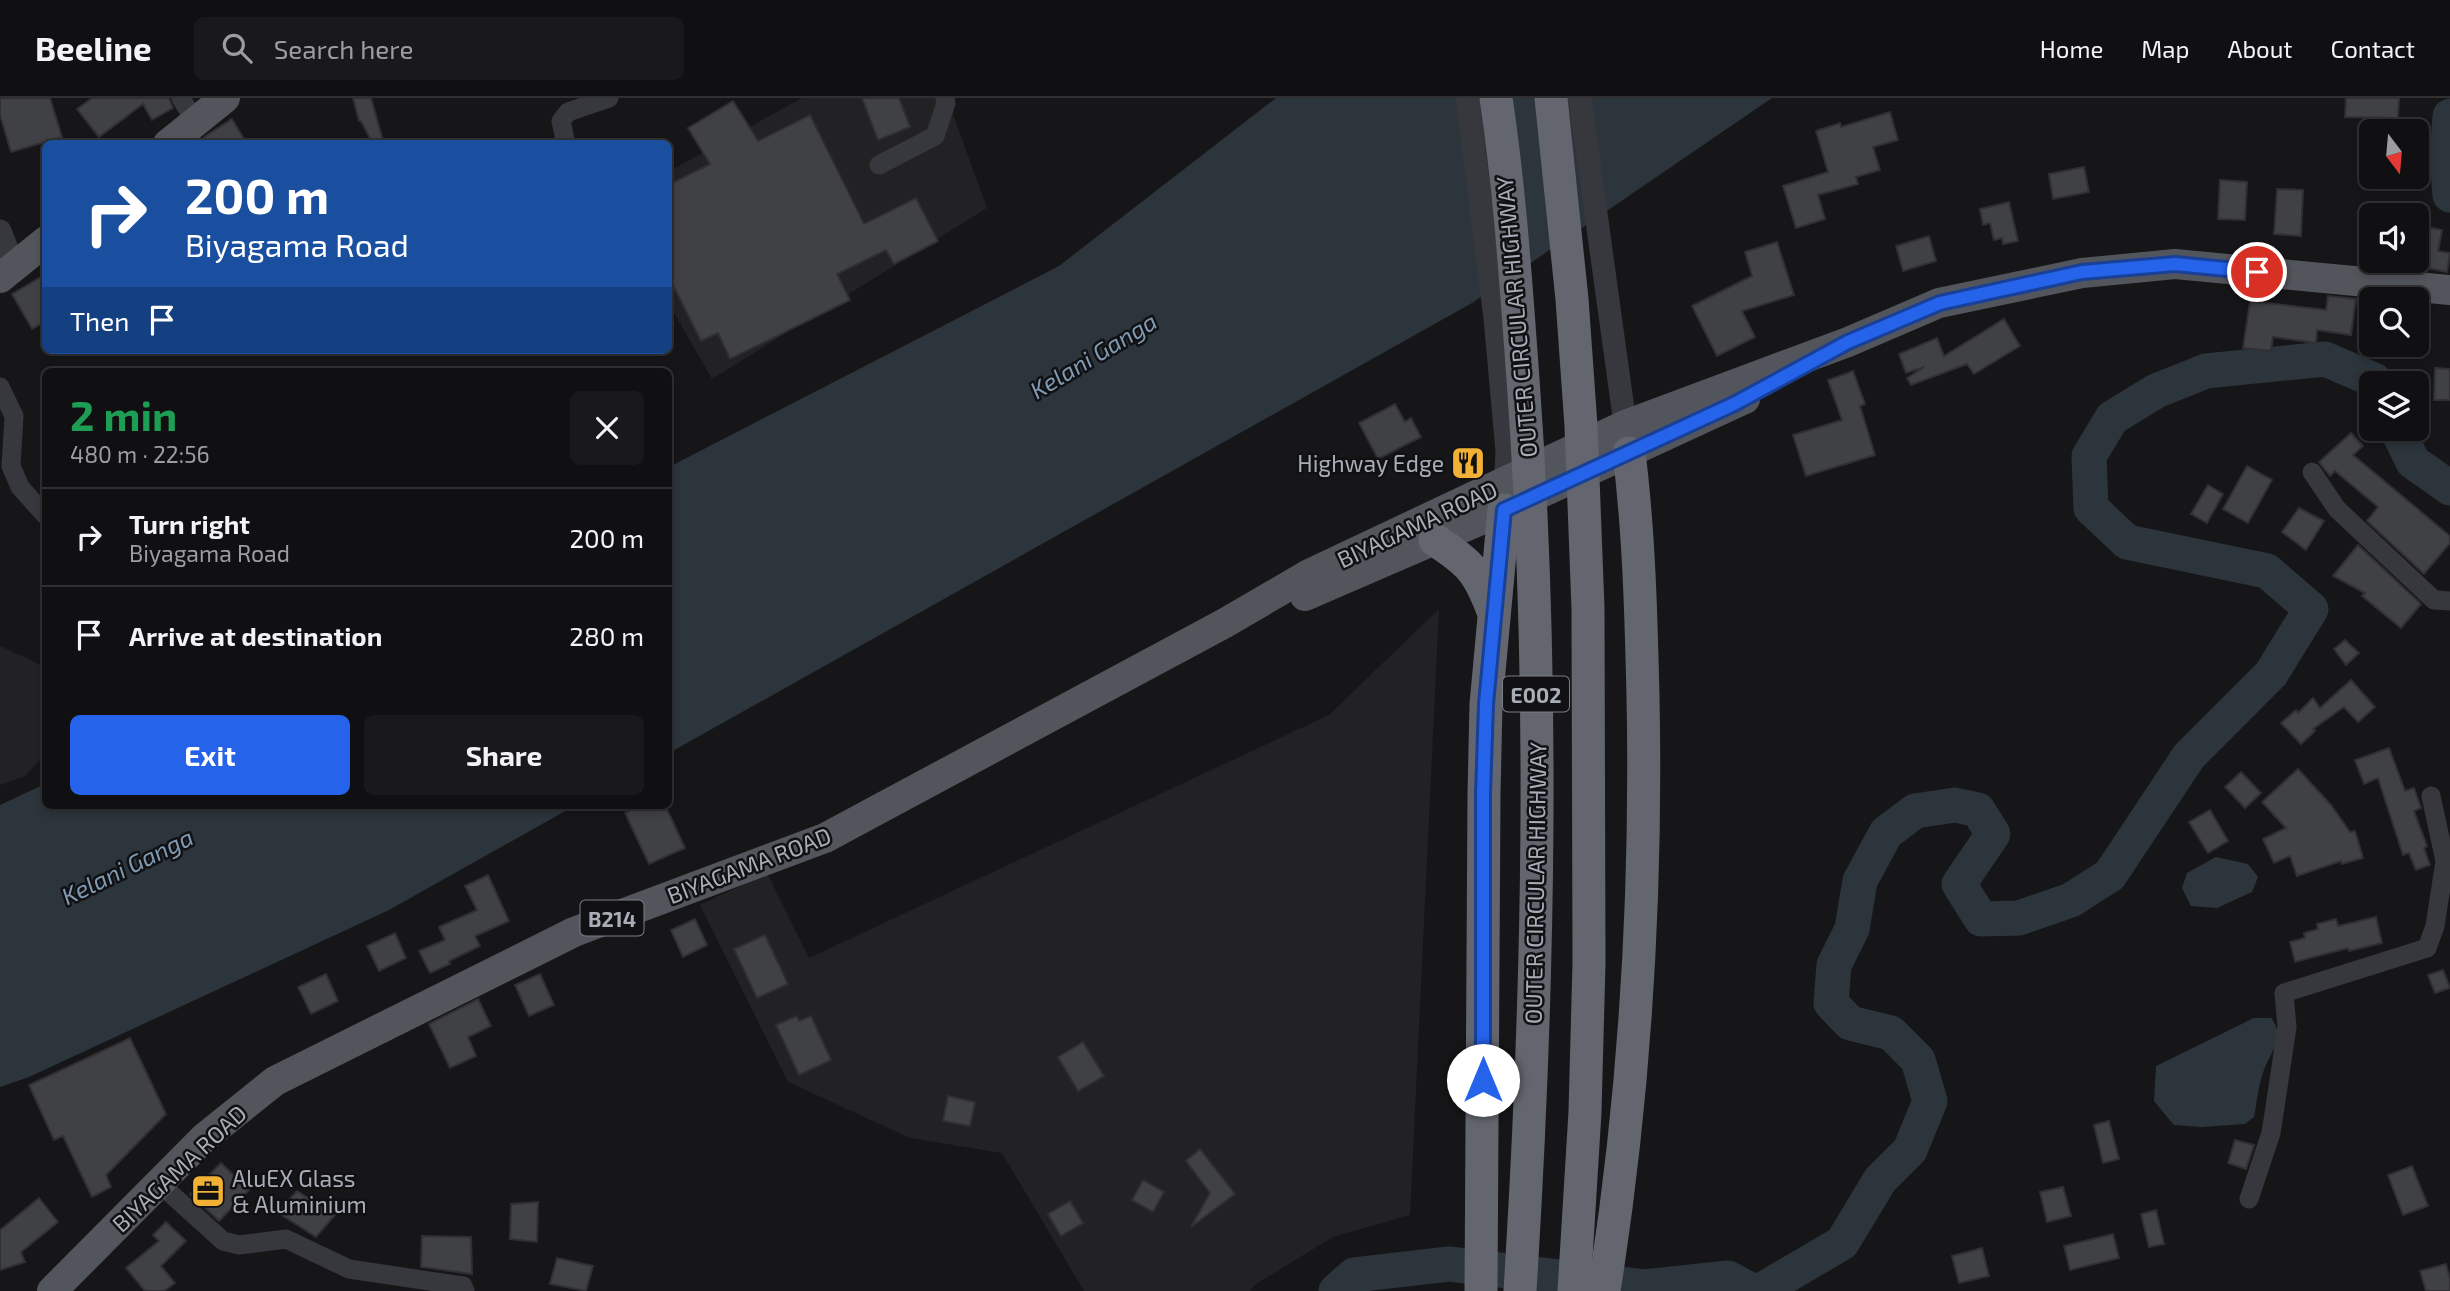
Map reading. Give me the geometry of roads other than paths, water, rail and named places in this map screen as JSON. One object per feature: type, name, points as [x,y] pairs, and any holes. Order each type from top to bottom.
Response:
[{"type":"highway","name":"OUTER CIRCULAR HIGHWAY","points":[[1496,98],[1518,306],[1533,549],[1538,889],[1531,1118],[1520,1291]]},
{"type":"highway","name":"E002","points":[[1551,98],[1581,426],[1588,608],[1589,963],[1585,1112],[1574,1291]]},
{"type":"highway","points":[[1604,1291],[1618,1200],[1634,1035],[1645,780],[1636,509],[1627,439]]},
{"type":"highway","points":[[1481,1291],[1483,794],[1486,704],[1505,496]]},
{"type":"highway","points":[[1435,540],[1466,560],[1484,587],[1493,611]]},
{"type":"main road","points":[[170,140],[188,110],[225,98]]},
{"type":"main road","points":[[7,272],[42,244]]},
{"type":"main road","name":"BIYAGAMA ROAD","points":[[52,1291],[204,1138],[275,1081],[574,932],[825,838],[1225,623],[1309,574],[1505,496],[1627,439],[1734,404],[1848,342],[1940,303],[2082,272],[2175,264],[2450,290]]},
{"type":"main road","name":"BIYAGAMA ROAD","points":[[1225,623],[1320,592],[1435,540],[1505,496]]},
{"type":"street","points":[[565,140],[561,121],[568,112],[609,98]]},
{"type":"street","points":[[879,165],[935,136],[946,103],[945,98]]},
{"type":"street","points":[[1467,98],[1507,451],[1505,496]]},
{"type":"street","points":[[1580,98],[1627,439]]},
{"type":"street","points":[[0,231],[7,272]]},
{"type":"street","points":[[0,387],[14,416],[11,466],[20,487],[42,512]]},
{"type":"street","points":[[2312,472],[2337,509],[2434,600],[2450,601]]},
{"type":"street","points":[[2249,1199],[2271,1133],[2287,1027],[2284,993],[2427,948],[2435,926],[2447,861],[2431,796]]},
{"type":"street","points":[[160,1184],[223,1241],[239,1245],[286,1238],[349,1269],[463,1286],[465,1291]]},
{"type":"water","name":"Kelani Ganga","points":[[1276,98],[1772,98],[1472,303],[672,751],[672,465],[1059,266]]},
{"type":"water","name":"Kelani Ganga","points":[[42,785],[42,809],[569,809],[389,910],[29,1077],[0,1087],[0,805]]},
{"type":"water","points":[[2216,857],[2248,864],[2258,877],[2252,892],[2217,908],[2191,906],[2182,888],[2187,873]]},
{"type":"water","points":[[2254,1018],[2271,1018],[2277,1039],[2261,1078],[2254,1117],[2245,1124],[2201,1127],[2174,1125],[2154,1101],[2156,1066]]},
{"type":"waterway","points":[[2450,116],[2447,157],[2450,195]]},
{"type":"waterway","points":[[1760,1291],[1842,1243],[1880,1180],[1910,1150],[1930,1101],[1918,1060],[1891,1033],[1850,1023],[1831,1003],[1834,965],[1852,929],[1860,881],[1886,833],[1915,811],[1955,805],[1978,810],[1993,834],[1959,884],[1981,919],[2019,918],[2071,900],[2110,875],[2189,756],[2271,674],[2311,609],[2267,571],[2127,542],[2091,508],[2089,456],[2112,418],[2156,391],[2206,371],[2325,359],[2359,374]]},
{"type":"waterway","points":[[2403,441],[2413,462],[2450,488]]},
{"type":"waterway","points":[[1336,1291],[1354,1275],[1449,1264],[1644,1287],[1728,1278],[1752,1291]]},
{"type":"place","name":"Highway Edge","points":[[1468,463]]},
{"type":"place","name":"AluEX Glass & Aluminium","points":[[208,1191]]}]
